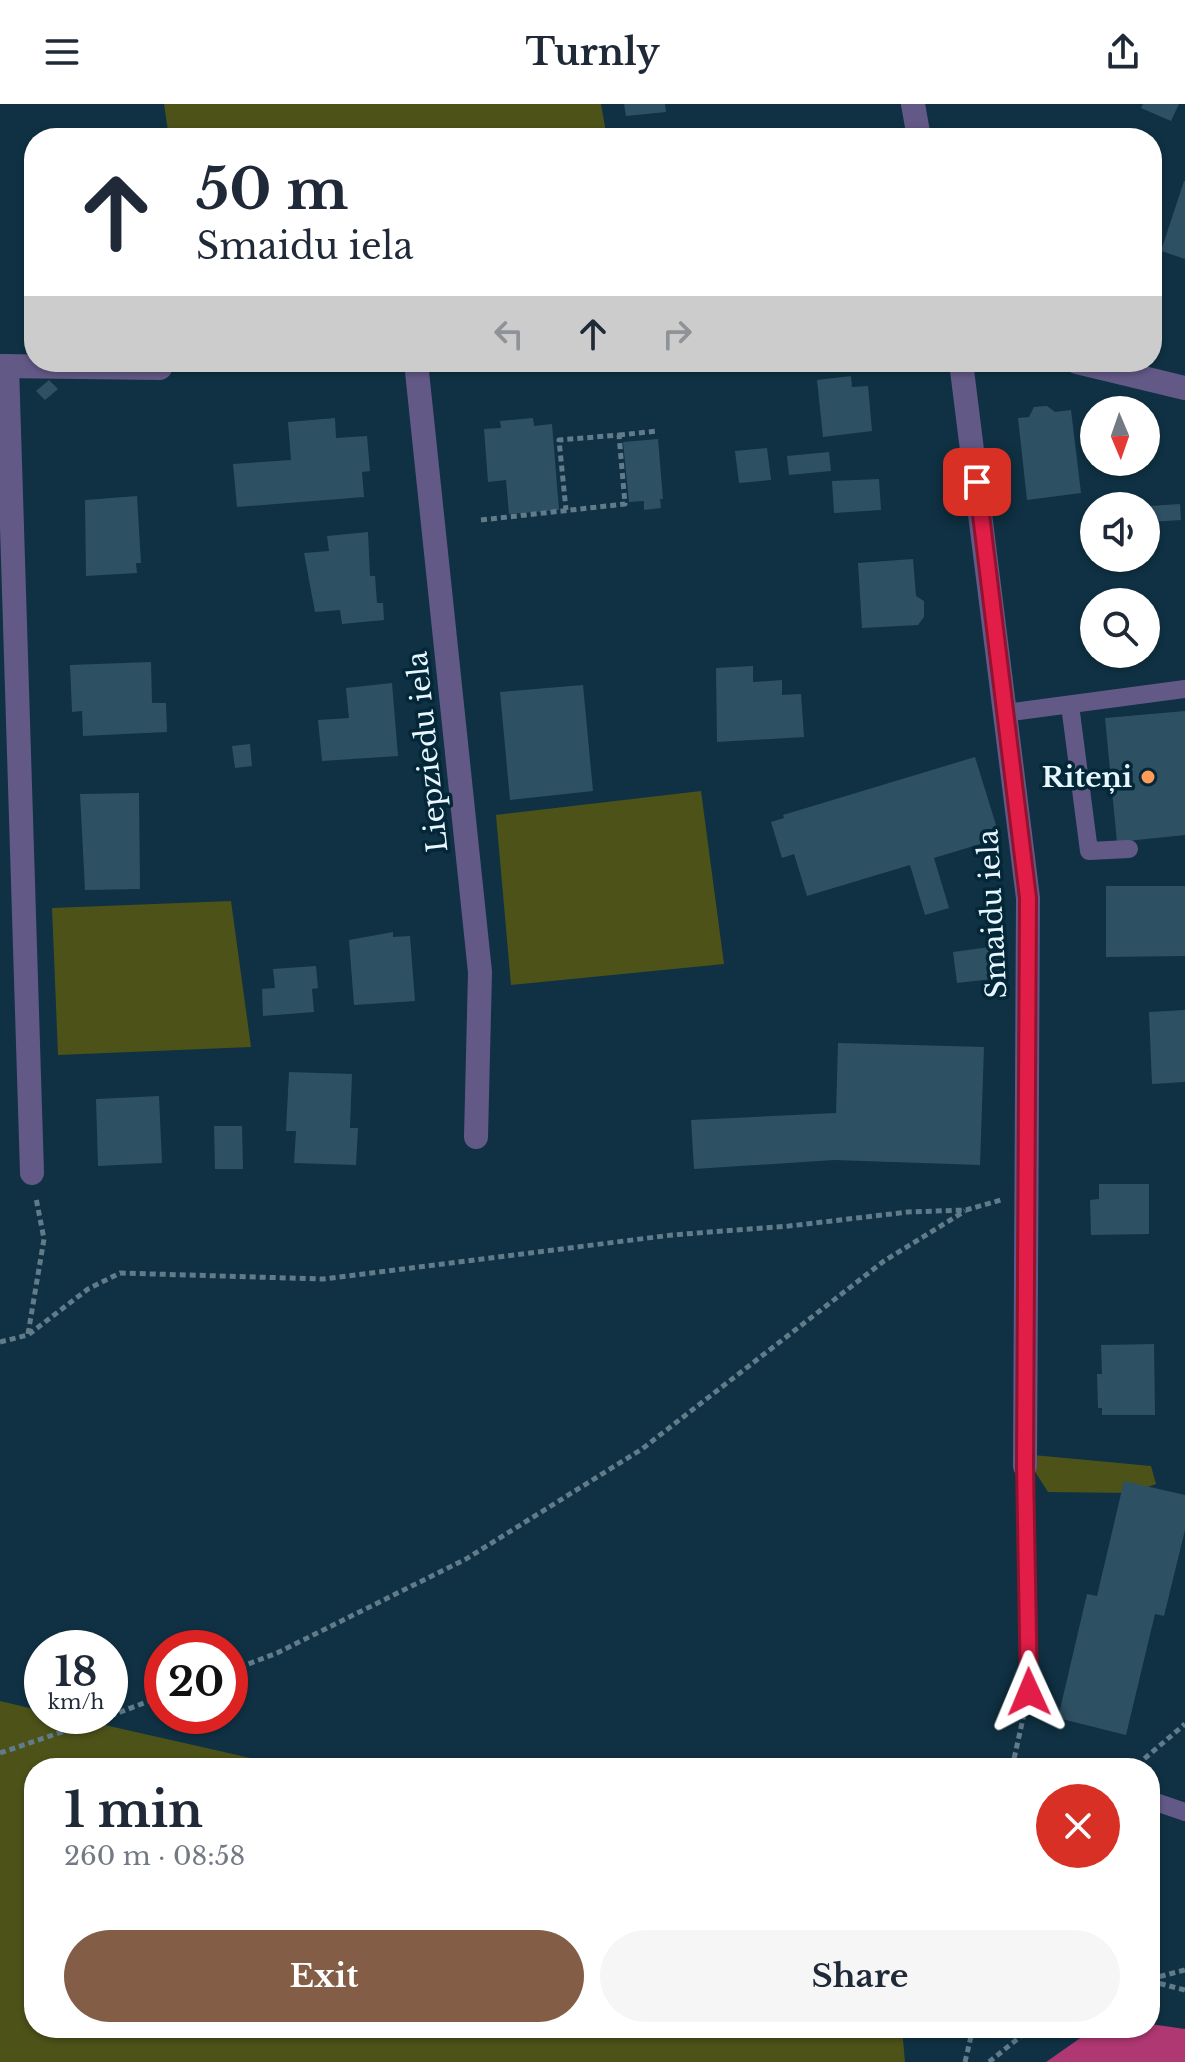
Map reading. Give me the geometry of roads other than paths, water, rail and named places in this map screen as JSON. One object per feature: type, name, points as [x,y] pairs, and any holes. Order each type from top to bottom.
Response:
[{"type":"street","points":[[913,104],[917,128]]},
{"type":"street","points":[[24,366],[4,366],[32,1173]]},
{"type":"street","name":"Liepziedu iela","points":[[417,372],[480,972],[476,1137]]},
{"type":"street","name":"Smaidu iela","points":[[962,372],[1028,898],[1025,1466]]},
{"type":"street","points":[[1119,372],[1185,388]]},
{"type":"lane","points":[[1005,713],[1185,689]]},
{"type":"lane","points":[[1070,705],[1089,851],[1129,849]]},
{"type":"lane","points":[[1025,1466],[1029,1692]]},
{"type":"lane","points":[[1160,1803],[1185,1812]]},
{"type":"place","name":"Riteņi","points":[[1148,777]]}]
